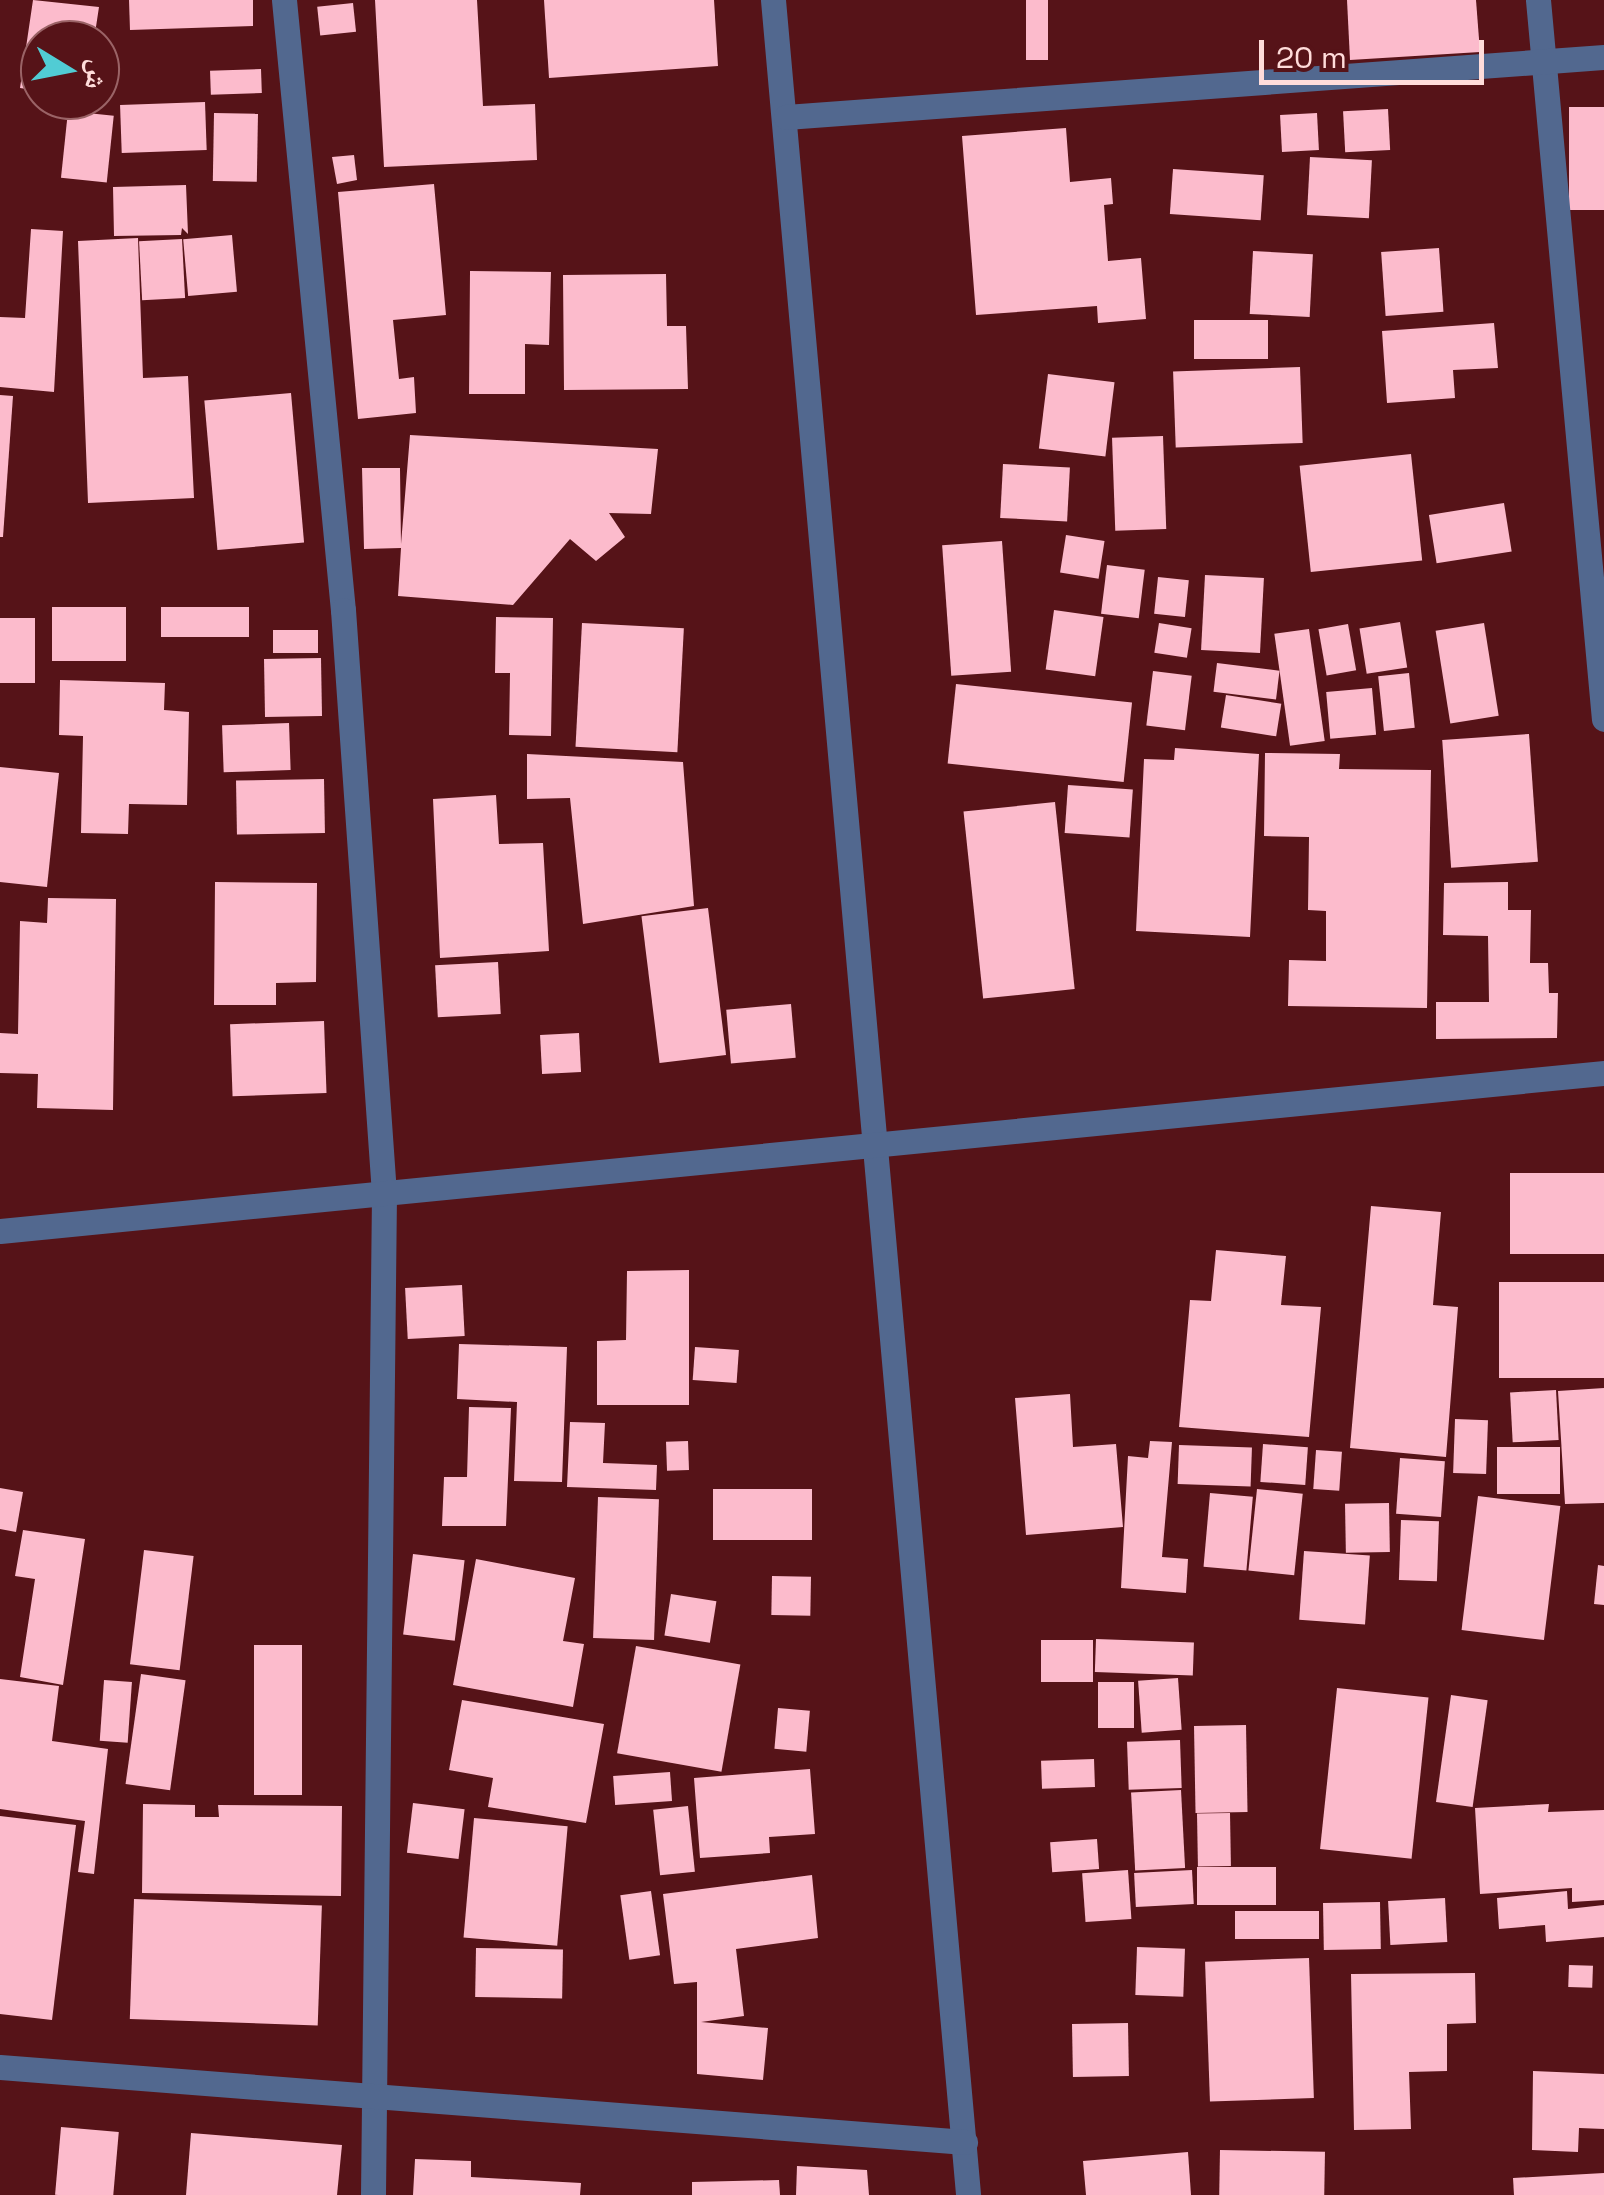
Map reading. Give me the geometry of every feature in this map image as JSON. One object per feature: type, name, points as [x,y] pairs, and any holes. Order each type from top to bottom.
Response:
[{"type":"street","points":[[284,0],[343,610],[384,1194],[371,2091],[373,2195]]},
{"type":"street","points":[[773,0],[870,1141],[968,2195]]},
{"type":"street","points":[[1538,0],[1604,719]]},
{"type":"street","points":[[786,118],[1604,57]]},
{"type":"street","points":[[0,1232],[870,1141],[1604,1072]]},
{"type":"street","points":[[0,2067],[371,2091],[965,2142]]},
{"type":"building","points":[[33,0],[99,7],[97,20],[30,20]]},
{"type":"building","points":[[129,0],[253,0],[253,26],[130,30]]},
{"type":"building","points":[[375,0],[477,0],[483,106],[535,104],[537,160],[384,167]]},
{"type":"building","points":[[544,0],[714,0],[718,66],[549,78]]},
{"type":"building","points":[[1026,0],[1048,0],[1048,60],[1026,60]]},
{"type":"building","points":[[1347,0],[1476,0],[1480,52],[1350,60]]},
{"type":"building","points":[[353,3],[356,32],[320,36],[317,7]]},
{"type":"building","points":[[261,69],[262,93],[211,95],[210,71]]},
{"type":"building","points":[[205,102],[207,150],[122,153],[120,105]]},
{"type":"building","points":[[1569,107],[1604,107],[1604,210],[1569,210]]},
{"type":"building","points":[[1388,109],[1390,150],[1345,152],[1343,111]]},
{"type":"building","points":[[214,113],[258,114],[257,182],[213,181]]},
{"type":"building","points":[[1317,113],[1319,150],[1282,152],[1280,115]]},
{"type":"building","points":[[67,120],[113,120],[107,182],[61,178]]},
{"type":"building","points":[[1066,128],[1070,182],[1111,178],[1113,204],[1104,205],[1108,261],[1141,258],[1146,319],[1098,323],[1097,306],[976,315],[962,136]]},
{"type":"building","points":[[354,155],[357,180],[337,184],[332,157]]},
{"type":"building","points":[[1310,157],[1372,160],[1369,218],[1307,215]]},
{"type":"building","points":[[1173,169],[1264,175],[1261,220],[1170,214]]},
{"type":"building","points":[[434,184],[446,315],[393,320],[399,379],[414,377],[416,413],[358,419],[338,192]]},
{"type":"building","points":[[186,185],[188,234],[182,228],[181,235],[114,236],[113,187]]},
{"type":"building","points":[[31,229],[63,231],[54,392],[0,387],[0,317],[25,318]]},
{"type":"building","points":[[232,235],[237,292],[188,296],[183,239]]},
{"type":"building","points":[[138,238],[143,378],[188,376],[194,498],[88,503],[78,241]]},
{"type":"building","points":[[182,239],[185,298],[142,300],[139,241]]},
{"type":"building","points":[[1439,248],[1443,312],[1386,316],[1381,252]]},
{"type":"building","points":[[1253,251],[1313,254],[1310,317],[1250,314]]},
{"type":"building","points":[[470,271],[551,272],[549,345],[525,344],[525,394],[469,394]]},
{"type":"building","points":[[666,274],[667,326],[686,326],[688,389],[564,390],[563,275]]},
{"type":"building","points":[[1194,320],[1268,320],[1268,359],[1194,359]]},
{"type":"building","points":[[1494,323],[1498,368],[1453,370],[1455,398],[1387,403],[1382,331]]},
{"type":"building","points":[[1300,367],[1303,443],[1176,447],[1173,371]]},
{"type":"building","points":[[1048,374],[1115,382],[1105,457],[1039,448]]},
{"type":"building","points":[[291,393],[304,542],[217,550],[204,401]]},
{"type":"building","points":[[0,395],[13,396],[3,537],[0,537]]},
{"type":"building","points":[[410,435],[658,449],[651,514],[609,513],[625,537],[596,561],[570,539],[513,605],[398,596],[401,548],[364,549],[362,468],[400,468],[401,544]]},
{"type":"building","points":[[1163,436],[1166,529],[1115,531],[1112,438]]},
{"type":"building","points":[[1411,454],[1422,560],[1311,572],[1300,466]]},
{"type":"building","points":[[1003,464],[1070,468],[1067,521],[1000,518]]},
{"type":"building","points":[[1504,503],[1512,551],[1437,563],[1429,515]]},
{"type":"building","points":[[1066,535],[1105,541],[1099,579],[1060,573]]},
{"type":"building","points":[[1002,541],[1011,672],[951,676],[942,545]]},
{"type":"building","points":[[1107,565],[1145,570],[1139,618],[1101,614]]},
{"type":"building","points":[[1205,575],[1264,578],[1260,653],[1201,650]]},
{"type":"building","points":[[1158,577],[1189,580],[1185,617],[1154,614]]},
{"type":"building","points":[[52,607],[126,607],[126,661],[52,661]]},
{"type":"building","points":[[161,607],[249,607],[249,637],[161,637]]},
{"type":"building","points":[[1054,610],[1104,617],[1095,676],[1046,669]]},
{"type":"building","points":[[496,617],[553,618],[551,736],[509,735],[510,673],[495,673]]},
{"type":"building","points":[[0,618],[35,618],[35,683],[0,683]]},
{"type":"building","points":[[1400,622],[1407,667],[1367,674],[1360,628]]},
{"type":"building","points":[[582,623],[684,628],[677,752],[576,747]]},
{"type":"building","points":[[1159,623],[1192,628],[1187,658],[1154,653]]},
{"type":"building","points":[[1484,623],[1499,716],[1450,724],[1436,631]]},
{"type":"building","points":[[1348,624],[1356,670],[1327,675],[1318,629]]},
{"type":"building","points":[[1309,629],[1325,741],[1290,746],[1274,634]]},
{"type":"building","points":[[273,630],[318,630],[318,653],[273,653]]},
{"type":"building","points":[[321,658],[322,716],[265,717],[264,659]]},
{"type":"building","points":[[1217,663],[1280,671],[1276,699],[1213,692]]},
{"type":"building","points":[[1153,671],[1192,676],[1185,730],[1146,726]]},
{"type":"building","points":[[1409,673],[1415,728],[1384,731],[1378,676]]},
{"type":"building","points":[[60,680],[165,683],[164,710],[189,712],[187,805],[129,804],[128,834],[81,833],[83,736],[59,735]]},
{"type":"building","points":[[956,684],[1132,703],[1124,782],[948,764]]},
{"type":"building","points":[[1372,688],[1376,735],[1330,739],[1326,692]]},
{"type":"building","points":[[1226,695],[1281,704],[1276,736],[1221,728]]},
{"type":"building","points":[[289,723],[291,770],[224,772],[222,725]]},
{"type":"building","points":[[1529,734],[1538,862],[1451,868],[1442,740]]},
{"type":"building","points":[[1175,748],[1259,754],[1250,937],[1136,931],[1144,759],[1174,760]]},
{"type":"building","points":[[1265,753],[1340,754],[1339,769],[1431,770],[1427,1008],[1288,1006],[1289,960],[1326,961],[1326,911],[1308,910],[1309,837],[1264,836]]},
{"type":"building","points":[[527,754],[683,762],[694,906],[583,924],[570,798],[527,799]]},
{"type":"building","points":[[0,767],[59,773],[47,887],[0,882]]},
{"type":"building","points":[[324,779],[325,833],[237,835],[236,781]]},
{"type":"building","points":[[1068,785],[1133,790],[1129,837],[1065,833]]},
{"type":"building","points":[[496,795],[499,844],[543,843],[549,951],[440,958],[433,799]]},
{"type":"building","points":[[1055,802],[1075,989],[983,999],[964,812]]},
{"type":"building","points":[[215,882],[317,883],[316,982],[276,983],[276,1005],[214,1005]]},
{"type":"building","points":[[1508,882],[1508,910],[1531,910],[1530,963],[1548,963],[1549,993],[1558,993],[1557,1038],[1436,1039],[1436,1002],[1489,1002],[1488,936],[1443,935],[1444,883]]},
{"type":"building","points":[[48,898],[116,899],[113,1110],[37,1108],[38,1074],[0,1073],[0,1033],[18,1034],[20,921],[47,923]]},
{"type":"building","points":[[708,908],[726,1055],[660,1063],[641,916]]},
{"type":"building","points":[[498,962],[501,1014],[438,1017],[435,965]]},
{"type":"building","points":[[791,1004],[796,1058],[731,1063],[726,1010]]},
{"type":"building","points":[[324,1021],[327,1093],[233,1096],[230,1024]]},
{"type":"building","points":[[579,1033],[581,1072],[542,1074],[540,1035]]},
{"type":"building","points":[[1510,1173],[1604,1173],[1604,1254],[1510,1254]]},
{"type":"building","points":[[1371,1206],[1441,1212],[1433,1305],[1458,1307],[1446,1457],[1350,1448]]},
{"type":"building","points":[[1216,1250],[1286,1256],[1281,1305],[1321,1307],[1309,1437],[1179,1427],[1190,1300],[1211,1301]]},
{"type":"building","points":[[689,1270],[689,1405],[597,1405],[597,1341],[626,1340],[627,1271]]},
{"type":"building","points":[[1499,1282],[1604,1282],[1604,1378],[1499,1378]]},
{"type":"building","points":[[462,1285],[465,1336],[408,1339],[405,1288]]},
{"type":"building","points":[[459,1344],[567,1347],[562,1482],[514,1481],[517,1402],[457,1399]]},
{"type":"building","points":[[695,1347],[739,1350],[737,1383],[693,1380]]},
{"type":"building","points":[[1604,1388],[1604,1503],[1565,1504],[1558,1391]]},
{"type":"building","points":[[1556,1390],[1559,1440],[1513,1442],[1510,1392]]},
{"type":"building","points":[[1070,1394],[1073,1447],[1116,1444],[1123,1527],[1026,1535],[1015,1398]]},
{"type":"building","points":[[469,1407],[511,1408],[506,1526],[442,1526],[444,1477],[467,1477]]},
{"type":"building","points":[[1455,1419],[1488,1420],[1486,1474],[1453,1473]]},
{"type":"building","points":[[570,1422],[605,1423],[603,1463],[657,1465],[656,1490],[567,1487]]},
{"type":"building","points":[[688,1441],[689,1470],[667,1471],[666,1442]]},
{"type":"building","points":[[1150,1441],[1172,1442],[1162,1557],[1188,1559],[1186,1593],[1121,1588],[1128,1456],[1148,1458]]},
{"type":"building","points":[[1263,1444],[1308,1447],[1305,1485],[1260,1482]]},
{"type":"building","points":[[1179,1445],[1252,1448],[1251,1487],[1178,1484]]},
{"type":"building","points":[[1497,1447],[1560,1447],[1560,1494],[1497,1494]]},
{"type":"building","points":[[1316,1450],[1342,1452],[1339,1491],[1313,1489]]},
{"type":"building","points":[[1400,1458],[1445,1461],[1441,1517],[1396,1514]]},
{"type":"building","points":[[0,1488],[23,1492],[16,1532],[0,1529]]},
{"type":"building","points":[[713,1489],[812,1489],[812,1540],[713,1540]]},
{"type":"building","points":[[1257,1489],[1303,1494],[1294,1575],[1248,1571]]},
{"type":"building","points":[[1210,1493],[1253,1497],[1246,1570],[1204,1567]]},
{"type":"building","points":[[1478,1496],[1560,1506],[1544,1640],[1462,1630]]},
{"type":"building","points":[[598,1497],[659,1499],[654,1640],[593,1638]]},
{"type":"building","points":[[1389,1503],[1390,1552],[1346,1553],[1345,1504]]},
{"type":"building","points":[[1401,1520],[1439,1521],[1437,1581],[1399,1580]]},
{"type":"building","points":[[23,1530],[85,1539],[63,1685],[20,1677],[35,1579],[15,1576]]},
{"type":"building","points":[[144,1550],[194,1556],[180,1670],[130,1664]]},
{"type":"building","points":[[1304,1551],[1370,1556],[1365,1624],[1299,1620]]},
{"type":"building","points":[[413,1554],[465,1560],[455,1641],[403,1634]]},
{"type":"building","points":[[476,1559],[575,1578],[563,1641],[584,1644],[573,1707],[453,1685]]},
{"type":"building","points":[[1598,1565],[1604,1566],[1604,1605],[1594,1604]]},
{"type":"building","points":[[772,1576],[811,1577],[810,1616],[771,1615]]},
{"type":"building","points":[[671,1594],[716,1601],[710,1643],[664,1635]]},
{"type":"building","points":[[1096,1639],[1194,1642],[1193,1675],[1095,1672]]},
{"type":"building","points":[[1041,1640],[1093,1640],[1093,1682],[1041,1682]]},
{"type":"building","points":[[254,1645],[302,1645],[302,1795],[254,1795]]},
{"type":"building","points":[[636,1646],[740,1664],[721,1772],[617,1753]]},
{"type":"building","points":[[141,1674],[186,1680],[170,1790],[126,1784]]},
{"type":"building","points":[[1178,1678],[1182,1730],[1142,1733],[1138,1681]]},
{"type":"building","points":[[0,1679],[59,1686],[52,1741],[108,1749],[94,1874],[78,1872],[85,1821],[0,1809]]},
{"type":"building","points":[[104,1680],[132,1682],[128,1743],[100,1741]]},
{"type":"building","points":[[1098,1682],[1134,1682],[1134,1728],[1098,1728]]},
{"type":"building","points":[[1337,1688],[1428,1698],[1412,1859],[1320,1849]]},
{"type":"building","points":[[1451,1695],[1488,1700],[1473,1807],[1436,1802]]},
{"type":"building","points":[[462,1700],[604,1724],[586,1823],[488,1807],[493,1778],[449,1770]]},
{"type":"building","points":[[778,1708],[810,1711],[806,1752],[774,1749]]},
{"type":"building","points":[[1246,1725],[1248,1812],[1196,1813],[1194,1726]]},
{"type":"building","points":[[1180,1740],[1182,1788],[1129,1790],[1127,1742]]},
{"type":"building","points":[[1094,1759],[1095,1787],[1042,1789],[1041,1761]]},
{"type":"building","points":[[810,1769],[815,1834],[769,1837],[770,1853],[700,1858],[694,1778]]},
{"type":"building","points":[[670,1772],[672,1801],[615,1805],[613,1776]]},
{"type":"building","points":[[1181,1790],[1185,1868],[1135,1871],[1131,1793]]},
{"type":"building","points":[[413,1803],[465,1809],[459,1859],[407,1853]]},
{"type":"building","points":[[143,1804],[195,1805],[195,1817],[219,1817],[218,1805],[342,1806],[341,1896],[142,1893]]},
{"type":"building","points":[[1549,1804],[1548,1812],[1604,1810],[1604,1900],[1572,1902],[1572,1888],[1480,1894],[1475,1808]]},
{"type":"building","points":[[688,1806],[695,1872],[660,1875],[653,1810]]},
{"type":"building","points":[[1230,1813],[1231,1866],[1198,1867],[1197,1814]]},
{"type":"building","points":[[0,1816],[76,1825],[52,2020],[0,2014]]},
{"type":"building","points":[[474,1818],[568,1826],[557,1946],[464,1938]]},
{"type":"building","points":[[1097,1839],[1099,1869],[1052,1872],[1050,1842]]},
{"type":"building","points":[[1197,1867],[1276,1867],[1276,1905],[1197,1905]]},
{"type":"building","points":[[1128,1870],[1131,1919],[1086,1922],[1082,1873]]},
{"type":"building","points":[[1192,1870],[1194,1904],[1136,1907],[1134,1873]]},
{"type":"building","points":[[812,1875],[818,1938],[736,1949],[744,2016],[701,2022],[768,2028],[763,2080],[697,2074],[697,1982],[674,1984],[663,1894]]},
{"type":"building","points":[[651,1891],[660,1955],[629,1960],[620,1895]]},
{"type":"building","points":[[1567,1891],[1568,1909],[1604,1905],[1604,1937],[1546,1942],[1545,1925],[1499,1929],[1497,1898]]},
{"type":"building","points":[[1445,1898],[1447,1942],[1390,1945],[1388,1901]]},
{"type":"building","points":[[134,1899],[322,1906],[318,2025],[130,2019]]},
{"type":"building","points":[[1380,1902],[1381,1949],[1324,1950],[1323,1903]]},
{"type":"building","points":[[1235,1911],[1319,1911],[1319,1939],[1235,1939]]},
{"type":"building","points":[[1137,1947],[1185,1949],[1183,1997],[1135,1995]]},
{"type":"building","points":[[476,1948],[563,1950],[562,1999],[475,1997]]},
{"type":"building","points":[[1309,1958],[1314,2098],[1210,2102],[1205,1962]]},
{"type":"building","points":[[1569,1965],[1593,1966],[1592,1988],[1568,1987]]},
{"type":"building","points":[[1475,1973],[1476,2023],[1447,2024],[1447,2071],[1409,2072],[1411,2129],[1354,2130],[1351,1974]]},
{"type":"building","points":[[1128,2023],[1129,2076],[1073,2077],[1072,2024]]},
{"type":"building","points":[[1533,2071],[1604,2074],[1604,2129],[1579,2128],[1578,2152],[1532,2150]]},
{"type":"building","points":[[61,2127],[119,2132],[113,2195],[55,2195]]},
{"type":"building","points":[[191,2133],[342,2145],[337,2195],[186,2195]]},
{"type":"building","points":[[1220,2150],[1325,2152],[1324,2195],[1219,2195]]},
{"type":"building","points":[[1188,2152],[1191,2195],[1086,2195],[1083,2161]]},
{"type":"building","points":[[415,2159],[471,2161],[471,2177],[581,2183],[580,2195],[413,2195]]},
{"type":"building","points":[[797,2166],[867,2170],[869,2195],[796,2195]]},
{"type":"building","points":[[1604,2173],[1604,2195],[1514,2195],[1513,2178]]},
{"type":"building","points":[[779,2180],[780,2195],[692,2195],[692,2182]]}]
